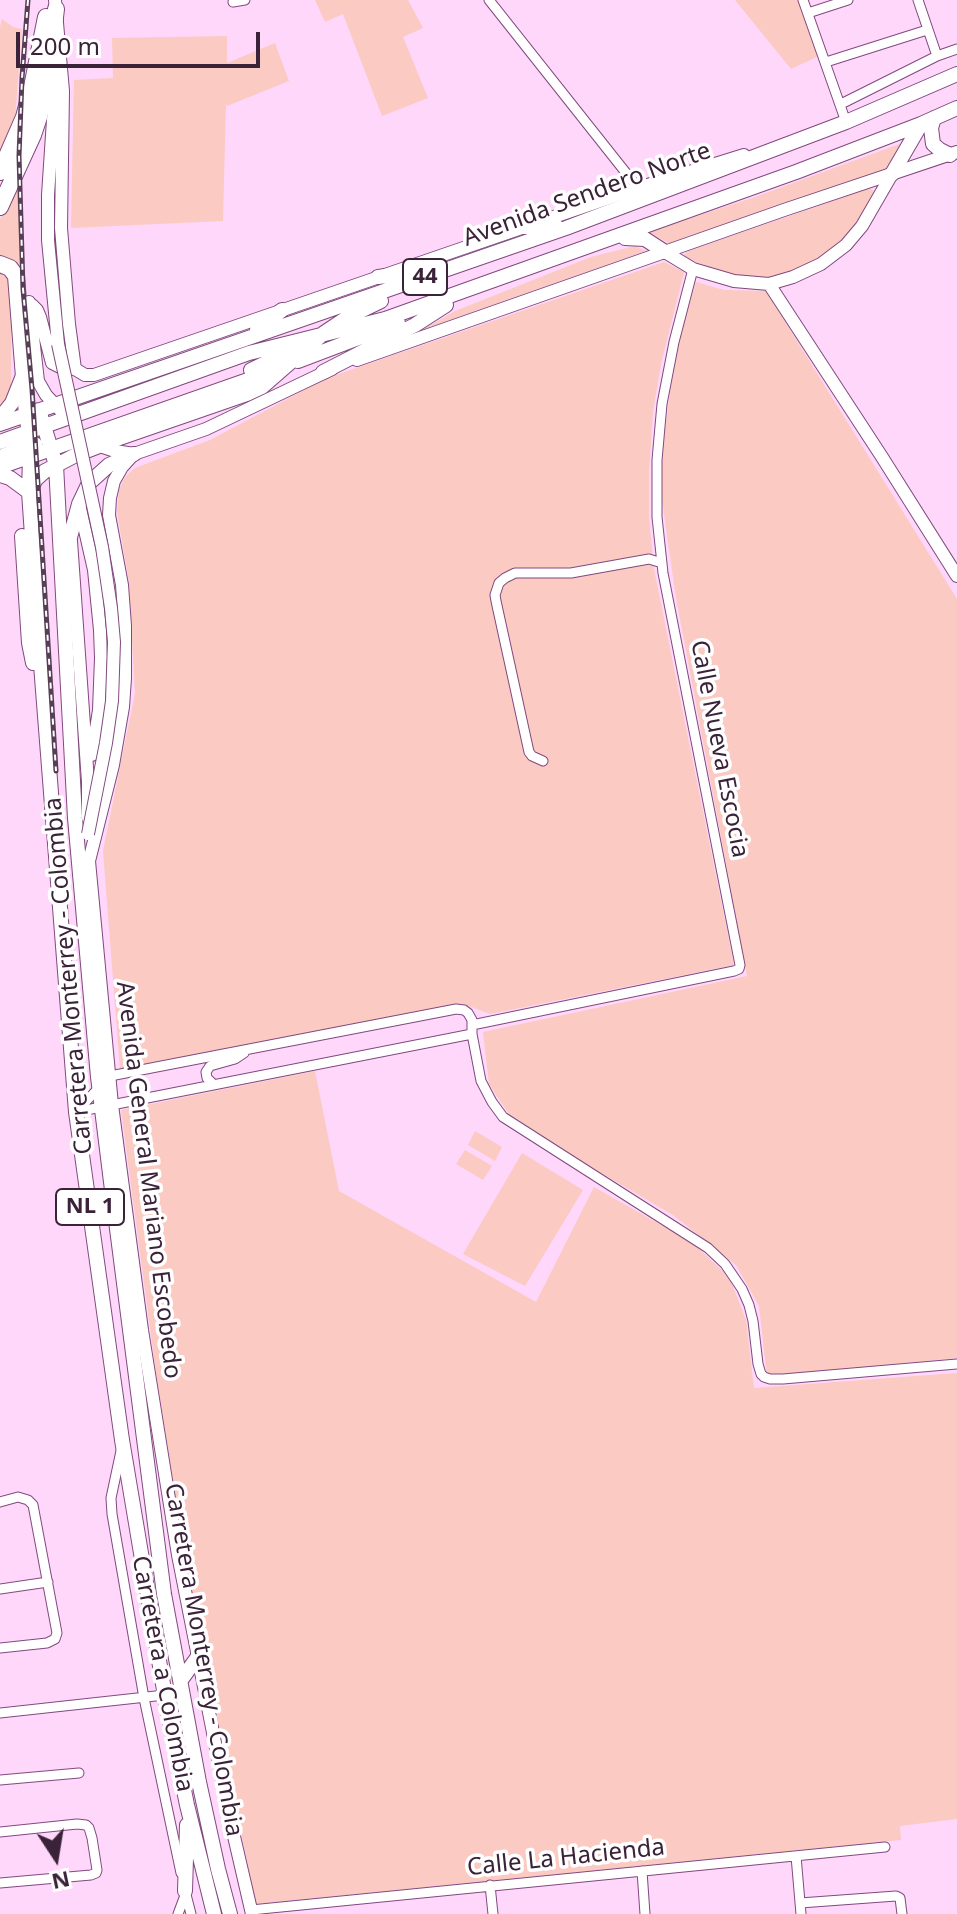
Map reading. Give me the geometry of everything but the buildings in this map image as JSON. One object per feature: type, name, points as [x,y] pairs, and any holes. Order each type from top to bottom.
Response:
[{"type":"highway","points":[[0,172],[24,117],[54,3]]},
{"type":"highway","points":[[0,207],[39,117],[48,75],[54,3]]},
{"type":"highway","points":[[0,264],[12,270],[21,292]]},
{"type":"highway","name":"NL 1","points":[[21,292],[24,374],[38,437]]},
{"type":"main road","name":"Avenida Sendero Norte","points":[[38,437],[55,405],[568,227],[846,122],[957,74]]},
{"type":"main road","name":"Avenida Sendero Norte","points":[[3,456],[68,417],[249,353],[385,319],[796,172],[957,108]]},
{"type":"main road","points":[[928,121],[933,144],[940,150],[954,153]]},
{"type":"main road","points":[[892,174],[928,121]]},
{"type":"main road","points":[[523,227],[568,227]]},
{"type":"main road","points":[[83,432],[255,368],[389,297],[537,246],[568,227]]},
{"type":"main road","points":[[582,249],[639,237],[665,252]]},
{"type":"main road","points":[[378,277],[454,268]]},
{"type":"main road","points":[[323,372],[406,330],[465,291]]},
{"type":"main road","points":[[29,492],[3,456],[38,437],[83,432],[288,365],[446,305]]},
{"type":"main road","points":[[248,337],[282,310]]},
{"type":"main road","points":[[29,492],[36,479],[51,468],[99,446],[247,394],[271,381],[320,336]]},
{"type":"main road","points":[[0,421],[12,403],[24,374]]},
{"type":"main road","name":"Avenida Sendero Norte","points":[[0,421],[38,437]]},
{"type":"main road","points":[[38,437],[51,468],[57,611],[65,633]]},
{"type":"main road","name":"Carretera Monterrey - Colombia","points":[[38,437],[29,492],[76,1112],[122,1440],[165,1696],[187,1805],[214,1914]]},
{"type":"main road","points":[[76,596],[62,570],[79,504],[89,483],[101,470],[134,454]]},
{"type":"main road","name":"Carretera Monterrey - Colombia","points":[[51,468],[62,570],[75,818],[99,1088],[107,1106],[164,1594],[199,1782],[230,1914]]},
{"type":"main road","points":[[0,475],[10,478],[29,492]]},
{"type":"main road","points":[[95,1051],[106,1027]]},
{"type":"main road","points":[[182,1686],[197,1658]]},
{"type":"main road","points":[[185,1891],[187,1805]]},
{"type":"street","points":[[233,2],[245,0]]},
{"type":"street","points":[[489,0],[638,188]]},
{"type":"street","points":[[803,0],[846,122]]},
{"type":"street","points":[[808,13],[848,0]]},
{"type":"street","points":[[918,0],[937,56]]},
{"type":"street","points":[[54,3],[63,91],[61,228],[75,369]]},
{"type":"street","points":[[826,62],[927,30]]},
{"type":"street","points":[[59,36],[48,195],[51,277],[58,344],[102,547],[114,642],[110,715],[88,834]]},
{"type":"street","points":[[841,104],[957,49]]},
{"type":"street","points":[[68,417],[88,379],[94,375],[638,188],[743,155],[770,151]]},
{"type":"street","points":[[21,292],[38,381],[46,395],[99,446],[134,454],[206,429],[323,372],[954,153]]},
{"type":"street","points":[[665,252],[693,269],[734,281],[769,284],[821,264],[846,245],[862,226],[892,174]]},
{"type":"street","name":"Calle Nueva Escocia","points":[[76,1112],[472,1029],[734,971],[740,967],[662,563],[657,517],[657,460],[662,404],[693,269]]},
{"type":"street","points":[[769,284],[957,576]]},
{"type":"street","points":[[21,292],[37,310],[54,365],[94,375]]},
{"type":"street","name":"Avenida General Mariano Escobedo","points":[[134,454],[114,481],[110,498],[109,515],[122,585],[125,678],[113,765],[89,861],[110,1076],[107,1106],[178,1555],[251,1912]]},
{"type":"street","points":[[79,504],[94,570],[101,658],[99,710],[88,782]]},
{"type":"street","points":[[71,535],[88,782],[89,861]]},
{"type":"street","points":[[543,761],[529,752],[496,601],[499,583],[515,573],[571,573],[649,559],[662,563]]},
{"type":"street","points":[[76,1112],[110,1076],[456,1009],[464,1010],[470,1016],[481,1081],[503,1117],[708,1248],[725,1264],[749,1305],[758,1364],[764,1377],[775,1380],[957,1364]]},
{"type":"street","points":[[214,1085],[207,1078],[210,1066],[235,1059],[250,1049]]},
{"type":"street","name":"Carretera a Colombia","points":[[122,1440],[111,1498],[112,1514],[144,1698],[191,1914]]},
{"type":"street","points":[[0,1502],[18,1497],[33,1505],[57,1633],[55,1639],[47,1643],[0,1648]]},
{"type":"street","points":[[0,1589],[48,1582]]},
{"type":"street","points":[[0,1713],[165,1696],[182,1686]]},
{"type":"street","points":[[0,1780],[79,1773]]},
{"type":"street","points":[[0,1832],[77,1824],[88,1827],[96,1873],[0,1883]]},
{"type":"street","name":"Calle La Hacienda","points":[[251,1912],[490,1885],[885,1847]]},
{"type":"street","points":[[796,1856],[801,1909],[896,1896],[900,1898],[902,1914]]},
{"type":"street","points":[[642,1871],[645,1914]]},
{"type":"street","points":[[490,1885],[493,1914]]},
{"type":"street","points":[[178,1914],[185,1891]]},
{"type":"street","points":[[324,1903],[326,1914]]},
{"type":"shaded area","points":[[315,0],[408,0],[423,28],[403,37],[428,98],[382,116],[343,14],[325,22]]},
{"type":"shaded area","points":[[735,0],[798,0],[819,56],[791,69]]},
{"type":"shaded area","points":[[2,19],[22,29],[15,120],[0,153],[0,27]]},
{"type":"shaded area","points":[[227,36],[227,63],[275,43],[289,81],[227,106],[226,103],[223,221],[71,228],[74,80],[113,78],[112,38]]},
{"type":"shaded area","points":[[905,142],[890,168],[670,244],[649,232],[752,198]]},
{"type":"shaded area","points":[[19,188],[19,271],[0,257],[0,219]]},
{"type":"shaded area","points":[[868,189],[873,190],[874,195],[853,230],[812,264],[788,274],[760,279],[735,277],[684,255],[688,251]]},
{"type":"shaded area","points":[[635,246],[646,251],[422,330],[455,311],[591,257]]},
{"type":"shaded area","points":[[664,262],[684,272],[661,364],[653,412],[649,518],[654,569],[734,965],[490,1014],[469,1006],[120,1069],[103,851],[135,693],[129,582],[117,512],[119,490],[125,477],[135,468],[210,440],[327,378]]},
{"type":"shaded area","points":[[0,273],[10,280],[13,325],[11,392],[0,408]]},
{"type":"shaded area","points":[[696,282],[724,290],[766,291],[957,599],[957,1358],[767,1376],[759,1306],[736,1265],[673,1215],[514,1122],[489,1084],[483,1032],[747,976],[676,598],[662,500],[662,452],[670,392],[681,332]]},
{"type":"shaded area","points":[[315,1071],[339,1191],[536,1302],[594,1187],[684,1238],[723,1271],[732,1284],[746,1320],[754,1388],[957,1373],[957,1819],[900,1826],[901,1840],[256,1904],[190,1588],[156,1373],[121,1110]]},
{"type":"shaded area","points":[[475,1131],[502,1147],[495,1161],[468,1145]]},
{"type":"shaded area","points":[[465,1150],[492,1166],[483,1180],[456,1164]]},
{"type":"shaded area","points":[[522,1153],[583,1190],[525,1286],[463,1254]]},
{"type":"railway","points":[[28,0],[19,156],[23,289],[56,771]]}]
